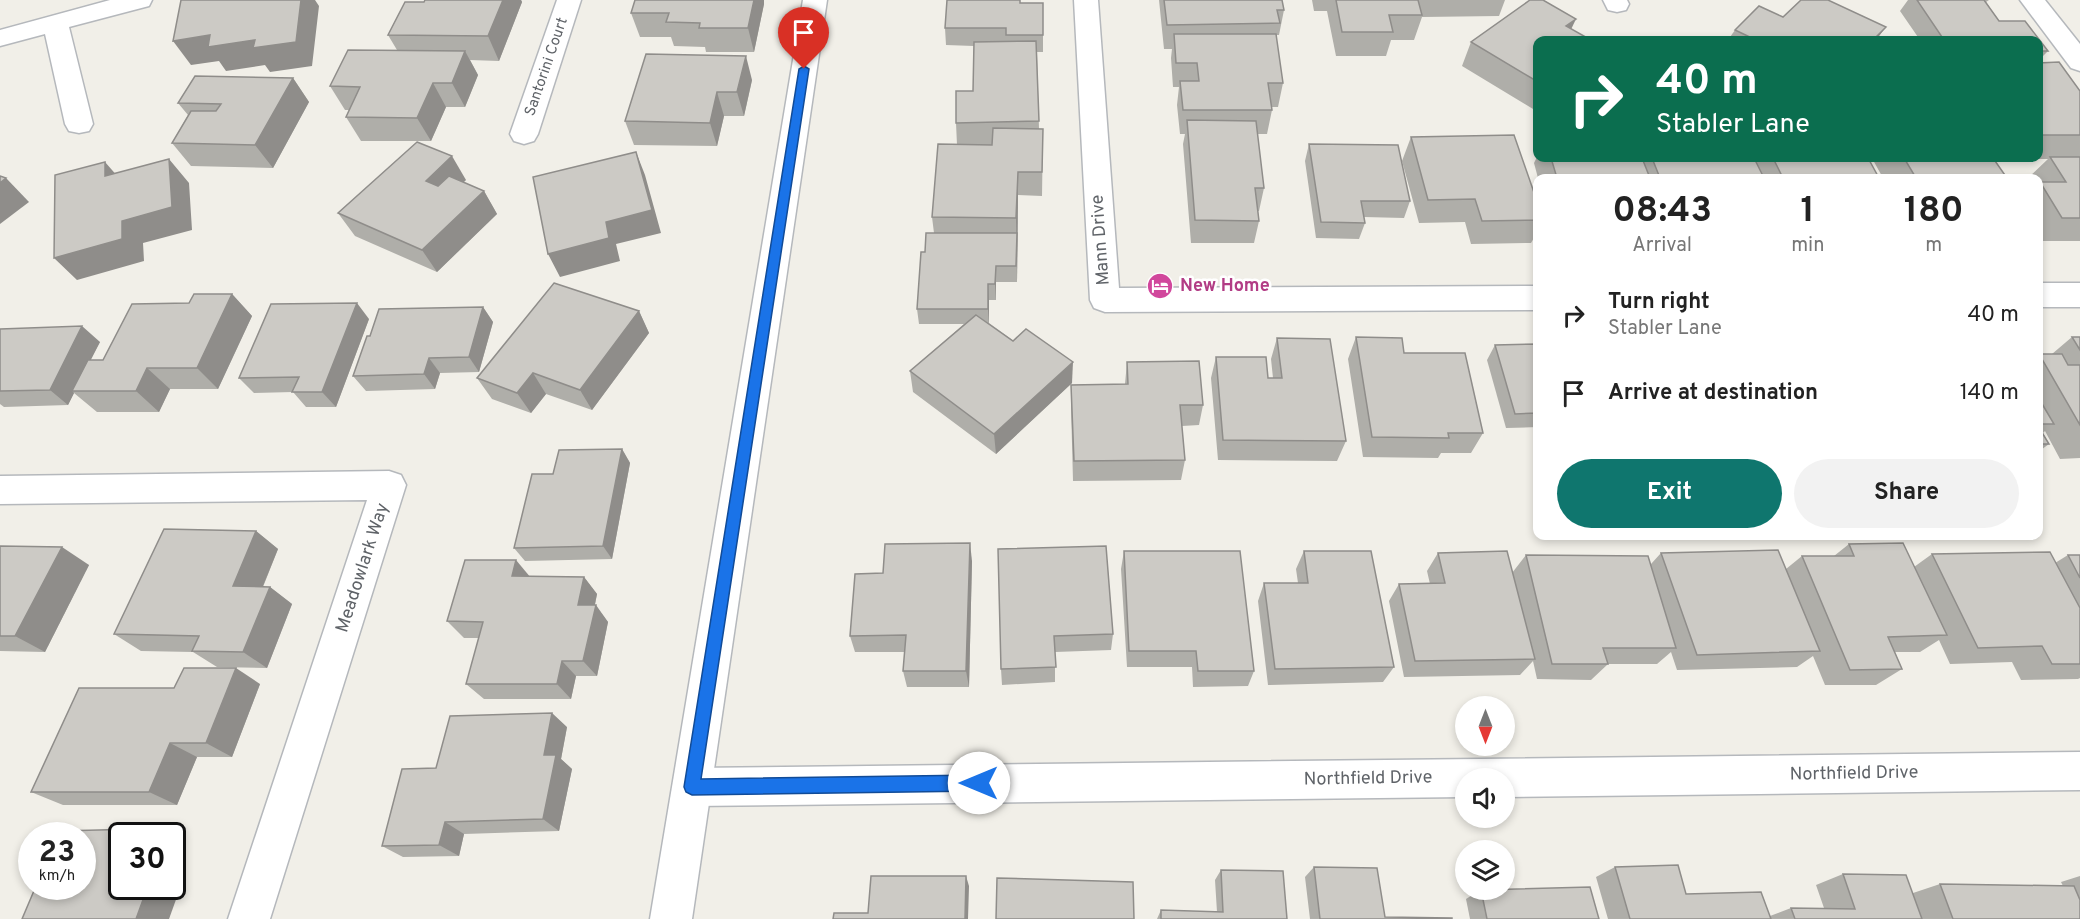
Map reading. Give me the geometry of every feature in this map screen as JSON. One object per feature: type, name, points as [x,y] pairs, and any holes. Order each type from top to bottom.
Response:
[{"type":"street","points":[[0,38],[140,0]]},
{"type":"street","name":"Santorini Court","points":[[524,134],[569,0]]},
{"type":"street","points":[[671,919],[815,0]]},
{"type":"street","name":"Mann Drive","points":[[1086,0],[1105,300],[1533,297]]},
{"type":"street","points":[[2032,0],[2080,62]]},
{"type":"street","points":[[55,22],[79,124]]},
{"type":"street","points":[[2043,295],[2080,295]]},
{"type":"street","name":"Meadowlark Way","points":[[0,490],[390,485],[249,919]]},
{"type":"street","name":"Northfield Drive","points":[[692,787],[2080,771]]},
{"type":"building","points":[[181,0],[301,0],[296,42],[253,48],[255,40],[208,47],[210,35],[173,41]]},
{"type":"building","points":[[425,0],[503,0],[488,36],[388,35],[405,2],[424,2]]},
{"type":"building","points":[[635,0],[754,0],[748,28],[699,28],[700,23],[666,22],[669,13],[631,13]]},
{"type":"building","points":[[947,0],[1020,0],[1020,3],[1043,3],[1043,35],[1006,35],[1006,28],[945,28]]},
{"type":"building","points":[[1164,0],[1282,0],[1284,10],[1277,10],[1280,23],[1167,25]]},
{"type":"building","points":[[1336,0],[1418,0],[1422,15],[1389,15],[1393,32],[1342,32]]},
{"type":"building","points":[[1530,0],[1543,0],[1576,19],[1566,26],[1584,36],[1533,36],[1533,79],[1471,42]]},
{"type":"building","points":[[1801,0],[1828,0],[1886,27],[1877,36],[1748,36],[1735,30],[1759,6],[1783,17]]},
{"type":"building","points":[[1917,0],[1984,0],[1999,21],[2025,21],[2036,36],[1941,36]]},
{"type":"building","points":[[1174,34],[1276,34],[1283,83],[1268,83],[1272,110],[1183,110],[1180,81],[1199,81],[1197,63],[1176,63]]},
{"type":"building","points":[[1036,41],[1039,121],[956,123],[956,91],[973,91],[974,42]]},
{"type":"building","points":[[348,50],[465,51],[452,83],[433,83],[417,118],[346,117],[360,87],[330,86]]},
{"type":"building","points":[[646,54],[746,56],[737,92],[717,92],[710,123],[625,121]]},
{"type":"building","points":[[2059,62],[2080,91],[2080,135],[2043,135],[2043,63]]},
{"type":"building","points":[[195,76],[293,78],[255,145],[172,143],[191,111],[216,111],[221,104],[178,103]]},
{"type":"building","points":[[1187,120],[1256,121],[1264,188],[1255,188],[1259,221],[1195,220]]},
{"type":"building","points":[[993,128],[1043,129],[1042,172],[1018,172],[1016,218],[932,217],[938,144],[992,145]]},
{"type":"building","points":[[1514,135],[1533,190],[1533,220],[1482,221],[1475,199],[1428,200],[1411,137]]},
{"type":"building","points":[[417,142],[452,156],[426,181],[438,186],[449,176],[484,191],[422,250],[338,213]]},
{"type":"building","points":[[1309,144],[1398,145],[1410,201],[1361,201],[1365,223],[1321,222]]},
{"type":"building","points":[[636,152],[652,210],[606,222],[609,238],[548,254],[533,177]]},
{"type":"building","points":[[2050,157],[2080,157],[2080,218],[2062,218],[2043,187],[2043,182],[2066,182]]},
{"type":"building","points":[[169,159],[172,207],[122,221],[122,239],[54,258],[55,175],[105,162],[105,176]]},
{"type":"building","points":[[1552,162],[1644,162],[1648,174],[1556,174]]},
{"type":"building","points":[[1654,162],[1756,162],[1762,174],[1658,174]]},
{"type":"building","points":[[1775,162],[1870,162],[1877,174],[1781,174]]},
{"type":"building","points":[[1906,162],[1996,162],[2004,174],[1914,174]]},
{"type":"building","points":[[926,233],[1017,233],[1016,266],[996,266],[995,284],[988,284],[988,309],[917,309],[921,252],[925,252]]},
{"type":"building","points":[[554,283],[639,311],[580,390],[533,373],[517,393],[477,378]]},
{"type":"building","points":[[194,294],[232,294],[197,368],[147,368],[136,391],[72,391],[88,360],[103,360],[132,304],[189,303]]},
{"type":"building","points":[[357,303],[322,392],[292,392],[299,377],[239,378],[271,304]]},
{"type":"building","points":[[483,307],[469,357],[429,358],[424,374],[353,376],[379,309]]},
{"type":"building","points":[[976,315],[1013,341],[1026,329],[1073,362],[994,434],[910,371]]},
{"type":"building","points":[[82,326],[50,390],[0,391],[0,329]]},
{"type":"building","points":[[1356,337],[1402,338],[1404,353],[1465,353],[1483,433],[1448,433],[1449,438],[1372,437]]},
{"type":"building","points":[[2072,337],[2080,337],[2080,350]]},
{"type":"building","points":[[1277,338],[1330,339],[1346,441],[1223,440],[1216,357],[1266,357],[1268,378],[1282,378]]},
{"type":"building","points":[[1533,344],[1533,413],[1515,414],[1495,345]]},
{"type":"building","points":[[2043,354],[2062,354],[2068,365],[2080,365],[2080,425],[2043,361]]},
{"type":"building","points":[[1199,361],[1203,405],[1180,405],[1185,460],[1074,461],[1071,385],[1128,384],[1127,362]]},
{"type":"building","points":[[2043,405],[2054,424],[2043,424]]},
{"type":"building","points":[[2043,434],[2049,444],[2043,444]]},
{"type":"building","points":[[622,449],[603,546],[514,548],[532,474],[553,474],[559,450]]},
{"type":"building","points":[[164,529],[256,531],[233,586],[270,587],[243,652],[192,651],[199,636],[114,634]]},
{"type":"building","points":[[970,543],[966,671],[903,671],[906,635],[850,636],[855,574],[883,573],[885,544]]},
{"type":"building","points":[[1903,543],[1947,635],[1888,637],[1902,669],[1850,670],[1802,556],[1854,556],[1849,544]]},
{"type":"building","points":[[0,546],[62,547],[15,636],[0,636]]},
{"type":"building","points":[[1106,546],[1113,634],[1054,636],[1056,667],[1001,669],[998,549]]},
{"type":"building","points":[[1778,550],[1820,651],[1697,655],[1661,553]]},
{"type":"building","points":[[1124,551],[1240,551],[1254,671],[1198,671],[1196,651],[1129,651]]},
{"type":"building","points":[[1304,551],[1371,551],[1394,667],[1275,669],[1264,583],[1308,583]]},
{"type":"building","points":[[1507,551],[1535,659],[1415,661],[1399,584],[1445,583],[1438,553]]},
{"type":"building","points":[[2050,552],[2080,608],[2080,664],[2052,664],[2042,646],[1978,648],[1932,554]]},
{"type":"building","points":[[1526,555],[1648,556],[1676,648],[1603,648],[1608,664],[1552,664]]},
{"type":"building","points":[[2068,555],[2080,555],[2080,578]]},
{"type":"building","points":[[465,560],[516,560],[512,576],[584,577],[578,605],[596,605],[583,661],[562,661],[557,684],[466,684],[483,622],[447,621]]},
{"type":"building","points":[[184,668],[236,668],[206,743],[170,743],[149,792],[31,792],[79,688],[174,688]]},
{"type":"building","points":[[552,713],[544,755],[556,755],[543,819],[445,822],[439,845],[382,846],[402,769],[436,768],[450,716]]},
{"type":"building","points":[[96,830],[108,830],[108,900],[143,900],[136,919],[22,919],[30,900],[96,900]]},
{"type":"building","points":[[1678,865],[1686,894],[1761,892],[1771,919],[1630,919],[1615,867]]},
{"type":"building","points":[[1314,867],[1377,868],[1385,917],[1452,919],[1320,919]]},
{"type":"building","points":[[1221,870],[1283,871],[1287,919],[1161,919],[1161,910],[1223,912]]},
{"type":"building","points":[[1843,874],[1906,875],[1922,919],[1795,919],[1791,908],[1855,909]]},
{"type":"building","points":[[871,876],[966,876],[965,919],[833,919],[834,913],[868,913]]},
{"type":"building","points":[[997,878],[1133,882],[1134,919],[996,919]]},
{"type":"building","points":[[1940,884],[2074,886],[2080,900],[2080,919],[1953,919]]},
{"type":"building","points":[[1590,887],[1599,919],[1487,919],[1483,900],[1515,900],[1515,889]]},
{"type":"place","name":"New Home","points":[[1160,286]]},
{"type":"route","points":[[804,69],[692,787],[979,783]]}]
